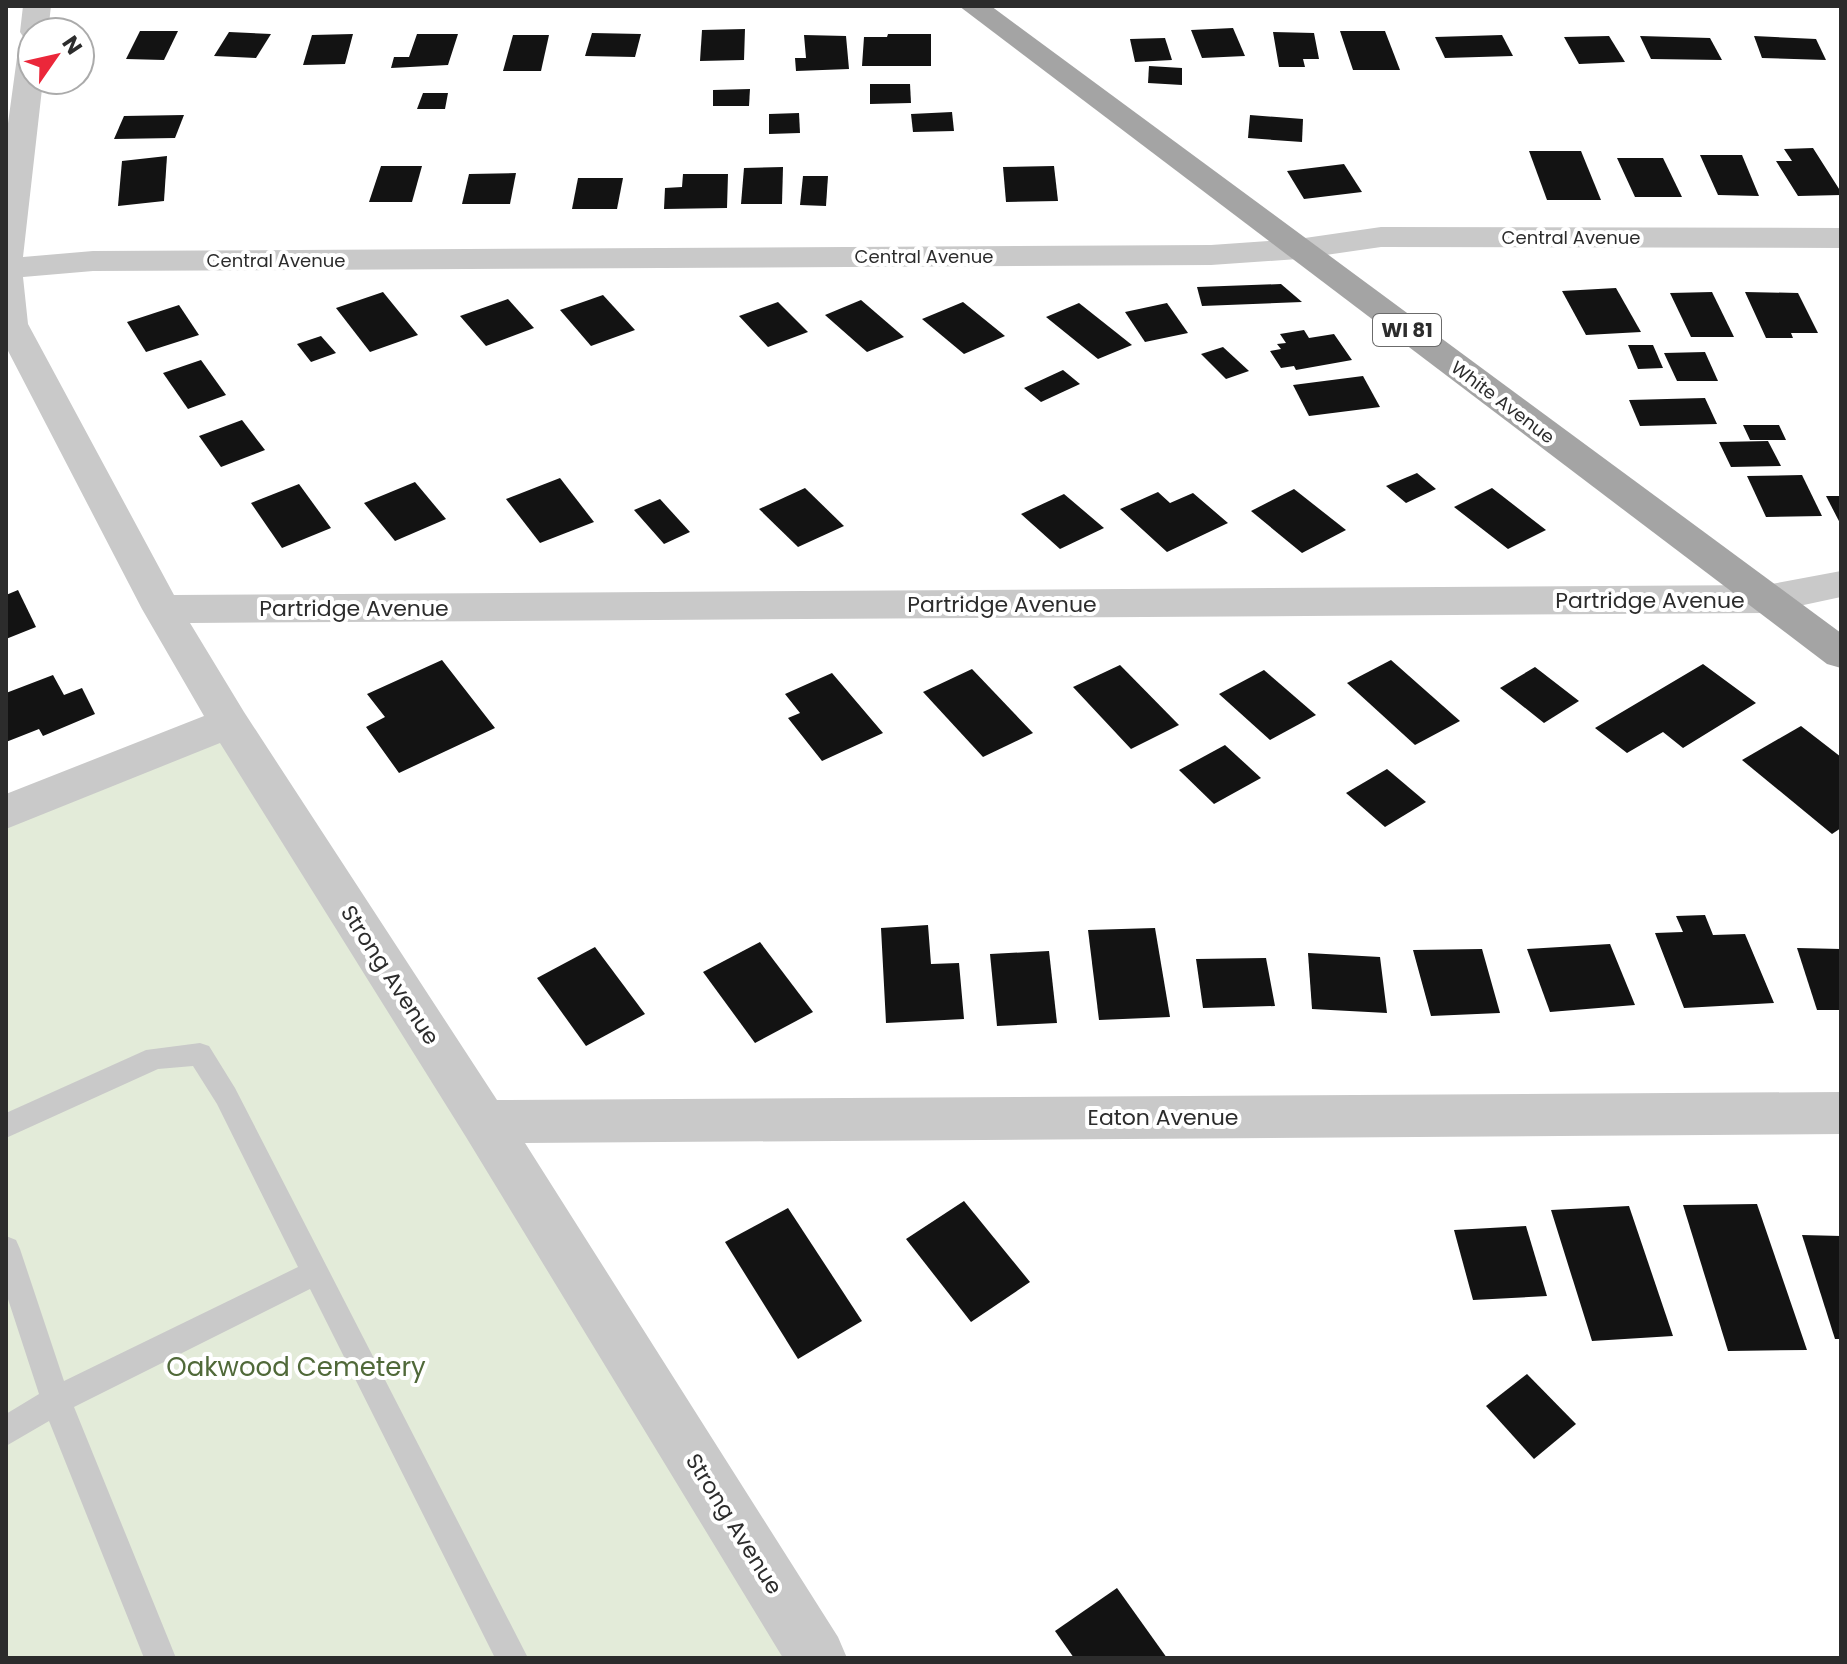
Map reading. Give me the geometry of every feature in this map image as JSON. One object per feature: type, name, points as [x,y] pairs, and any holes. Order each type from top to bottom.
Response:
[{"type":"main road","name":"White Avenue","points":[[973,6],[1841,654]]},
{"type":"street","name":"Strong Avenue","points":[[27,96],[6,268],[11,324],[162,609],[229,723],[484,1122],[817,1658]]},
{"type":"street","name":"Central Avenue","points":[[6,268],[93,261],[1211,255],[1298,249],[1381,237],[1841,238]]},
{"type":"street","name":"Partridge Avenue","points":[[162,609],[1766,599],[1841,584]]},
{"type":"street","points":[[6,812],[229,723]]},
{"type":"street","name":"Eaton Avenue","points":[[484,1122],[1841,1113]]},
{"type":"lane","points":[[6,1126],[155,1058],[200,1054],[226,1096],[512,1658]]},
{"type":"lane","points":[[6,1249],[56,1400],[160,1658]]},
{"type":"lane","points":[[6,1431],[56,1400],[316,1272]]},
{"type":"green space","name":"Oakwood Cemetery","points":[[229,723],[817,1658],[6,1658],[6,817]]},
{"type":"building","points":[[1233,28],[1245,56],[1202,58],[1191,30]]},
{"type":"building","points":[[745,29],[744,60],[700,61],[702,30]]},
{"type":"building","points":[[140,31],[178,31],[164,60],[126,59]]},
{"type":"building","points":[[1340,31],[1385,31],[1400,70],[1353,70]]},
{"type":"building","points":[[229,32],[271,34],[256,58],[214,56]]},
{"type":"building","points":[[1273,32],[1314,33],[1319,59],[1303,59],[1305,67],[1279,67]]},
{"type":"building","points":[[592,33],[641,34],[635,57],[585,56]]},
{"type":"building","points":[[353,34],[345,64],[303,65],[312,35]]},
{"type":"building","points":[[417,34],[458,34],[448,65],[391,68],[394,57],[409,57]]},
{"type":"building","points":[[888,34],[931,34],[931,66],[862,66],[864,37],[887,37]]},
{"type":"building","points":[[513,35],[549,35],[541,71],[503,71]]},
{"type":"building","points":[[804,35],[846,36],[849,69],[796,71],[795,58],[806,58]]},
{"type":"building","points":[[1502,35],[1513,56],[1445,58],[1435,37]]},
{"type":"building","points":[[1609,36],[1625,62],[1579,64],[1564,37]]},
{"type":"building","points":[[1640,36],[1710,38],[1722,60],[1651,59]]},
{"type":"building","points":[[1754,36],[1816,39],[1826,60],[1762,58]]},
{"type":"building","points":[[1165,38],[1172,60],[1135,62],[1130,39]]},
{"type":"building","points":[[1149,66],[1182,68],[1182,85],[1148,83]]},
{"type":"building","points":[[870,84],[910,84],[911,103],[870,104]]},
{"type":"building","points":[[750,89],[749,106],[713,106],[713,90]]},
{"type":"building","points":[[423,93],[448,93],[445,109],[417,109]]},
{"type":"building","points":[[952,112],[954,131],[913,132],[911,114]]},
{"type":"building","points":[[799,113],[800,133],[769,134],[769,114]]},
{"type":"building","points":[[184,115],[175,138],[114,139],[124,116]]},
{"type":"building","points":[[1250,115],[1303,119],[1302,142],[1248,138]]},
{"type":"building","points":[[1813,148],[1841,195],[1798,196],[1776,161],[1792,161],[1784,149]]},
{"type":"building","points":[[1529,151],[1581,151],[1601,200],[1547,200]]},
{"type":"building","points":[[1700,155],[1742,155],[1759,196],[1718,195]]},
{"type":"building","points":[[167,156],[164,201],[118,206],[122,161]]},
{"type":"building","points":[[1617,158],[1663,158],[1682,197],[1635,197]]},
{"type":"building","points":[[1344,164],[1362,192],[1304,199],[1287,171]]},
{"type":"building","points":[[381,166],[422,166],[412,202],[369,202]]},
{"type":"building","points":[[1054,166],[1058,201],[1006,202],[1003,167]]},
{"type":"building","points":[[783,167],[782,204],[741,204],[744,168]]},
{"type":"building","points":[[516,173],[510,204],[462,204],[469,174]]},
{"type":"building","points":[[683,174],[728,174],[727,208],[664,209],[665,188],[682,187]]},
{"type":"building","points":[[803,176],[828,176],[826,206],[800,205]]},
{"type":"building","points":[[578,178],[623,178],[617,209],[572,209]]},
{"type":"building","points":[[1281,284],[1302,302],[1202,306],[1197,287]]},
{"type":"building","points":[[1616,288],[1641,332],[1586,335],[1562,291]]},
{"type":"building","points":[[383,292],[418,335],[370,352],[336,308]]},
{"type":"building","points":[[1712,292],[1734,337],[1691,337],[1670,293]]},
{"type":"building","points":[[1745,292],[1798,293],[1818,333],[1791,333],[1793,338],[1766,338]]},
{"type":"building","points":[[603,295],[635,330],[591,346],[560,310]]},
{"type":"building","points":[[508,299],[534,328],[486,346],[460,316]]},
{"type":"building","points":[[861,300],[904,337],[867,352],[825,315]]},
{"type":"building","points":[[778,302],[808,332],[768,347],[739,316]]},
{"type":"building","points":[[963,302],[1005,336],[964,354],[922,319]]},
{"type":"building","points":[[1079,303],[1132,345],[1098,359],[1046,317]]},
{"type":"building","points":[[1167,303],[1188,333],[1145,342],[1125,312]]},
{"type":"building","points":[[179,305],[199,335],[146,352],[127,322]]},
{"type":"building","points":[[1304,330],[1309,338],[1334,334],[1352,360],[1296,370],[1294,366],[1281,368],[1270,351],[1281,349],[1277,344],[1286,343],[1280,334]]},
{"type":"building","points":[[321,336],[336,353],[311,362],[297,344]]},
{"type":"building","points":[[1628,345],[1653,345],[1663,368],[1638,369]]},
{"type":"building","points":[[1223,347],[1249,371],[1226,379],[1201,354]]},
{"type":"building","points":[[1705,352],[1718,381],[1677,381],[1664,353]]},
{"type":"building","points":[[201,360],[226,395],[188,409],[163,373]]},
{"type":"building","points":[[1063,370],[1080,384],[1041,402],[1024,388]]},
{"type":"building","points":[[1363,376],[1380,407],[1309,416],[1293,385]]},
{"type":"building","points":[[1705,398],[1717,424],[1640,426],[1629,400]]},
{"type":"building","points":[[242,420],[265,450],[221,467],[199,436]]},
{"type":"building","points":[[1743,425],[1779,425],[1786,440],[1750,440]]},
{"type":"building","points":[[1768,441],[1781,466],[1731,467],[1719,442]]},
{"type":"building","points":[[1417,473],[1436,489],[1406,503],[1386,486]]},
{"type":"building","points":[[1802,475],[1822,516],[1766,517],[1747,476]]},
{"type":"building","points":[[560,478],[594,522],[540,543],[506,499]]},
{"type":"building","points":[[415,482],[446,519],[395,541],[364,503]]},
{"type":"building","points":[[299,484],[331,528],[282,548],[251,503]]},
{"type":"building","points":[[805,488],[844,526],[798,547],[759,509]]},
{"type":"building","points":[[1492,488],[1546,530],[1508,549],[1454,507]]},
{"type":"building","points":[[1294,489],[1346,530],[1302,553],[1251,511]]},
{"type":"building","points":[[1158,492],[1170,503],[1193,493],[1228,523],[1167,552],[1120,509]]},
{"type":"building","points":[[1064,494],[1104,528],[1060,549],[1021,514]]},
{"type":"building","points":[[1826,496],[1841,496],[1841,525]]},
{"type":"building","points":[[660,499],[690,532],[664,544],[634,510]]},
{"type":"building","points":[[18,590],[36,627],[6,639],[6,595]]},
{"type":"building","points":[[442,660],[495,728],[399,773],[366,727],[385,717],[367,694]]},
{"type":"building","points":[[1391,660],[1460,721],[1415,745],[1347,683]]},
{"type":"building","points":[[1703,664],[1756,703],[1683,748],[1663,732],[1627,753],[1595,728]]},
{"type":"building","points":[[1120,665],[1179,725],[1131,749],[1073,687]]},
{"type":"building","points":[[1535,667],[1579,701],[1544,723],[1500,688]]},
{"type":"building","points":[[972,669],[1033,733],[983,757],[923,692]]},
{"type":"building","points":[[1264,670],[1316,715],[1270,740],[1219,694]]},
{"type":"building","points":[[832,673],[883,733],[822,761],[788,718],[800,713],[785,694]]},
{"type":"building","points":[[53,675],[64,695],[82,688],[95,714],[43,736],[39,729],[6,742],[6,693]]},
{"type":"building","points":[[1801,726],[1841,757],[1841,828],[1832,834],[1742,760]]},
{"type":"building","points":[[1225,745],[1261,778],[1214,804],[1179,770]]},
{"type":"building","points":[[1387,769],[1426,802],[1385,827],[1346,793]]},
{"type":"building","points":[[1705,915],[1713,935],[1745,934],[1774,1003],[1684,1008],[1655,933],[1683,932],[1676,916]]},
{"type":"building","points":[[928,925],[931,964],[959,963],[964,1019],[886,1023],[881,928]]},
{"type":"building","points":[[1155,928],[1170,1017],[1099,1020],[1088,930]]},
{"type":"building","points":[[760,942],[813,1012],[755,1043],[703,972]]},
{"type":"building","points":[[1610,944],[1635,1005],[1550,1012],[1527,949]]},
{"type":"building","points":[[595,947],[645,1014],[586,1046],[537,978]]},
{"type":"building","points":[[1797,948],[1841,949],[1841,1010],[1817,1010]]},
{"type":"building","points":[[1482,949],[1500,1013],[1431,1016],[1413,950]]},
{"type":"building","points":[[1049,951],[1057,1023],[997,1026],[990,954]]},
{"type":"building","points":[[1308,953],[1380,957],[1387,1013],[1312,1009]]},
{"type":"building","points":[[1266,958],[1275,1006],[1203,1008],[1196,959]]},
{"type":"building","points":[[964,1201],[1030,1282],[971,1322],[906,1239]]},
{"type":"building","points":[[1757,1204],[1807,1350],[1728,1351],[1683,1205]]},
{"type":"building","points":[[1629,1206],[1673,1336],[1592,1341],[1551,1210]]},
{"type":"building","points":[[788,1208],[862,1321],[798,1359],[725,1242]]},
{"type":"building","points":[[1526,1226],[1547,1296],[1473,1300],[1454,1230]]},
{"type":"building","points":[[1802,1235],[1841,1236],[1841,1339],[1835,1339]]},
{"type":"building","points":[[1527,1374],[1576,1424],[1534,1459],[1486,1406]]},
{"type":"building","points":[[1117,1588],[1167,1658],[1074,1658],[1055,1631]]}]
